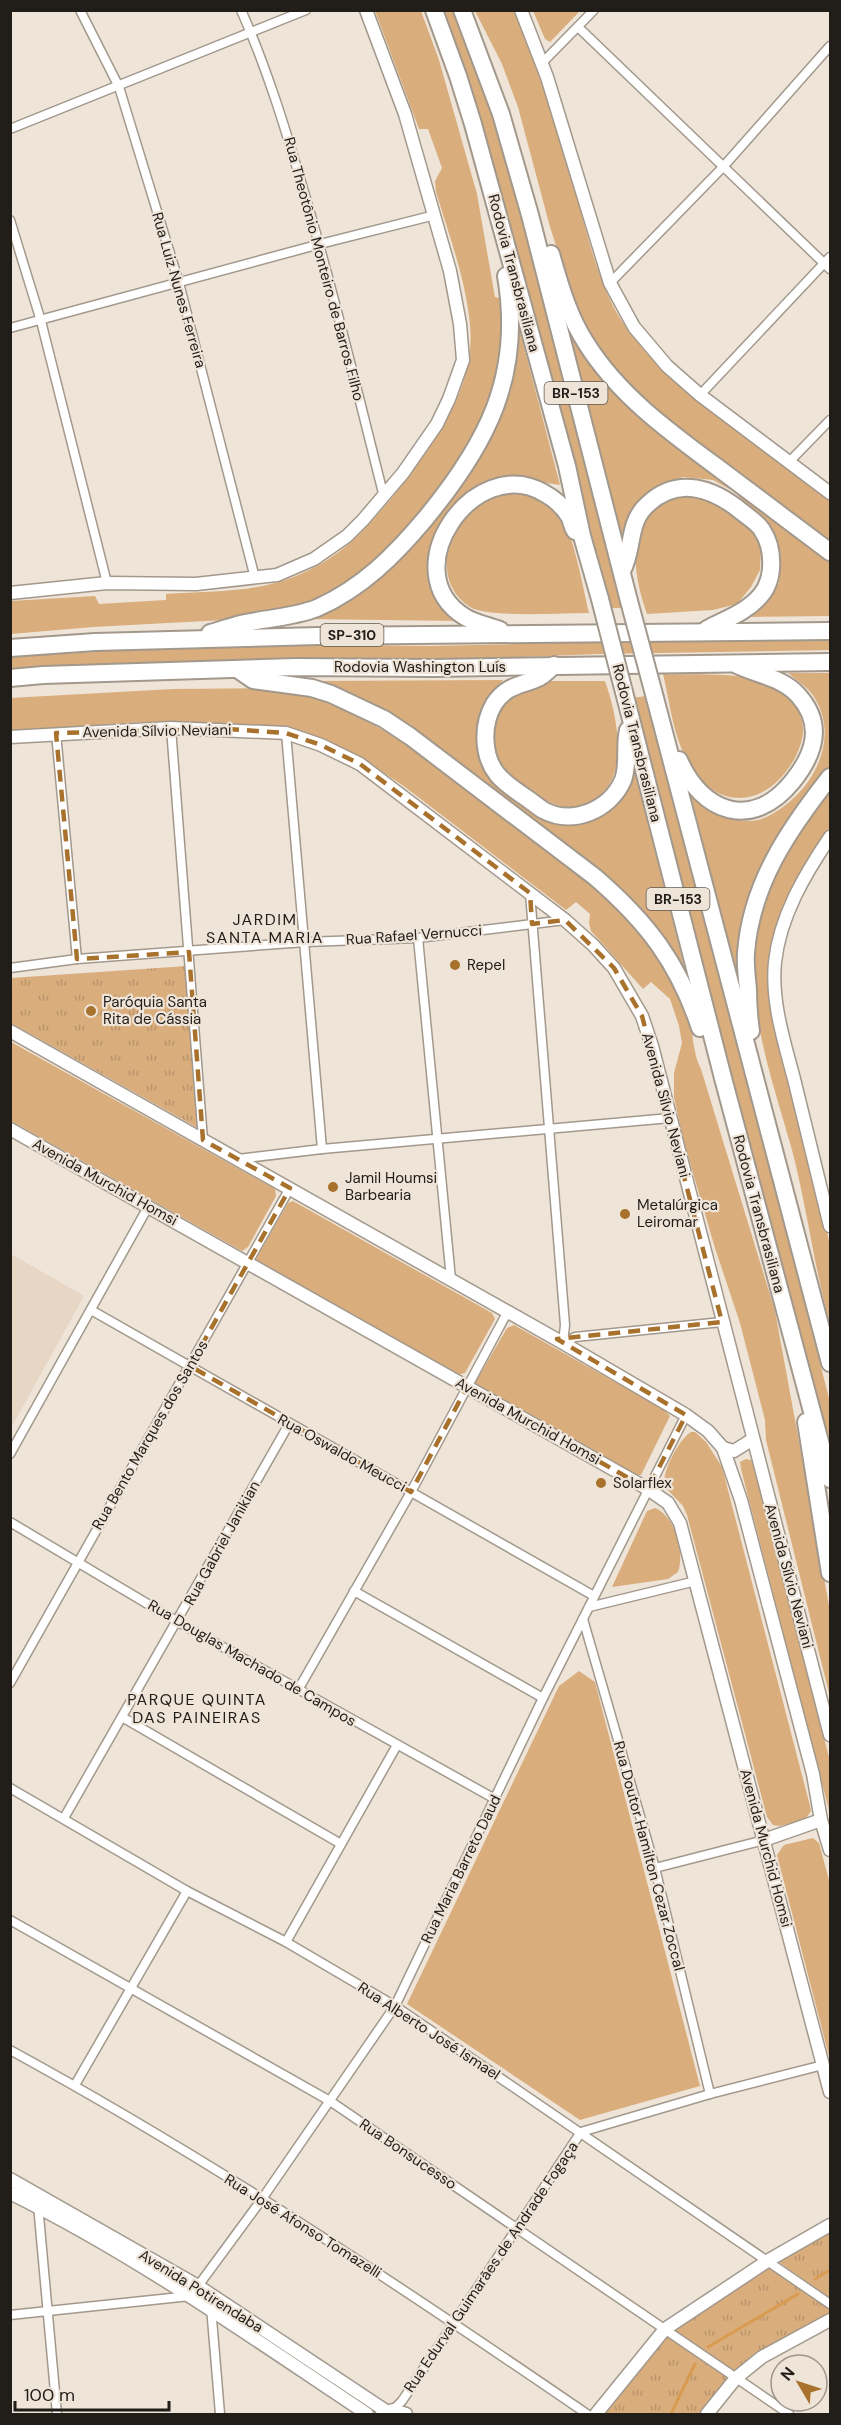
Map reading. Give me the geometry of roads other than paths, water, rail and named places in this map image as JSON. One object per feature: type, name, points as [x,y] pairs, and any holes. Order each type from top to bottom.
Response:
[{"type":"highway","name":"Rodovia Transbrasiliana","points":[[434,10],[458,76],[567,466],[582,536],[723,1078],[831,1479]]},
{"type":"highway","name":"Rodovia Transbrasiliana","points":[[462,10],[501,114],[530,215],[621,571],[831,1363]]},
{"type":"highway","points":[[530,215],[551,253],[566,305],[586,342],[607,372],[627,394],[674,435],[831,552]]},
{"type":"highway","points":[[192,639],[243,623],[284,618],[316,608],[346,592],[376,572],[432,510],[463,470],[485,434],[504,375],[510,328],[508,288],[502,255],[504,237]]},
{"type":"highway","points":[[512,634],[466,618],[452,606],[442,592],[436,576],[436,558],[440,539],[470,501],[484,491],[502,485],[522,485],[542,491],[558,502],[570,519],[573,529],[582,536]]},
{"type":"highway","points":[[621,571],[627,562],[634,523],[646,505],[661,493],[678,487],[694,487],[712,492],[729,502],[761,528],[770,552],[770,578],[763,594],[747,609],[702,632]]},
{"type":"highway","name":"Rodovia Washington Luís","points":[[10,648],[192,639],[831,631]]},
{"type":"highway","points":[[668,744],[696,790],[709,801],[724,809],[742,812],[755,810],[772,802],[806,765],[814,737],[813,722],[798,695],[778,681],[731,662]]},
{"type":"highway","name":"Rodovia Washington Luís","points":[[10,678],[117,672],[295,667],[433,668],[831,662]]},
{"type":"highway","points":[[554,666],[540,677],[521,682],[504,692],[494,704],[486,721],[485,738],[488,757],[495,772],[509,786],[544,811],[564,816],[582,816],[599,808],[614,796],[623,779],[626,736],[631,721]]},
{"type":"highway","points":[[237,669],[254,680],[331,694],[384,719],[595,877],[647,928],[671,962],[689,994],[710,1055],[723,1078]]},
{"type":"highway","points":[[755,1077],[756,1054],[749,1022],[746,954],[751,916],[778,849],[800,815],[831,777]]},
{"type":"highway","points":[[809,1400],[805,1418],[831,1573]]},
{"type":"main road","points":[[10,593],[107,583],[196,584],[277,575],[314,559],[346,536],[384,496],[422,448],[449,399],[463,360],[460,324],[450,271],[405,114],[366,10]]},
{"type":"main road","points":[[521,10],[542,63],[610,282],[634,327],[667,366],[700,395],[831,493]]},
{"type":"main road","name":"Avenida Sílvio Neviani","points":[[10,737],[171,728],[286,733],[321,745],[360,764],[566,920],[614,968],[642,1016],[652,1046],[831,1735]]},
{"type":"main road","points":[[831,837],[798,888],[781,933],[775,962],[775,997],[831,1226]]},
{"type":"main road","points":[[10,1030],[563,1342],[686,1415],[708,1431],[723,1448],[741,1500],[813,1774],[821,1820],[831,1851]]},
{"type":"main road","name":"Avenida Murchid Homsi","points":[[10,1129],[248,1261],[648,1489],[668,1503],[680,1523],[831,2092]]},
{"type":"main road","points":[[723,1448],[734,1450],[753,1439]]},
{"type":"main road","points":[[764,1840],[821,1820]]},
{"type":"main road","name":"Avenida Potirendaba","points":[[10,2179],[37,2193],[194,2291],[211,2309],[367,2415]]},
{"type":"main road","name":"Avenida Potirendaba","points":[[10,2193],[194,2291],[211,2295],[395,2410]]},
{"type":"main road","points":[[596,2415],[665,2329],[769,2260],[831,2225]]},
{"type":"main road","points":[[707,2415],[736,2378],[762,2357],[831,2320]]},
{"type":"street","name":"Rua Luiz Nunes Ferreira","points":[[80,10],[119,87],[178,283],[255,578]]},
{"type":"street","name":"Rua Theotônio Monteiro de Barros Filho","points":[[241,10],[288,139],[320,244],[384,496]]},
{"type":"street","points":[[10,129],[306,10]]},
{"type":"street","points":[[542,63],[594,10]]},
{"type":"street","points":[[578,27],[723,167],[829,263],[700,395]]},
{"type":"street","points":[[610,282],[723,167],[831,46]]},
{"type":"street","points":[[10,328],[435,215]]},
{"type":"street","points":[[10,220],[41,321],[107,583]]},
{"type":"street","points":[[789,462],[831,420]]},
{"type":"street","points":[[171,728],[203,1140]]},
{"type":"street","points":[[56,733],[76,959]]},
{"type":"street","points":[[286,733],[322,1149]]},
{"type":"street","points":[[530,893],[565,1325],[563,1342],[575,1337],[722,1322]]},
{"type":"street","name":"Rua Rafael Vernucci","points":[[10,968],[76,959],[305,942],[418,938],[566,920]]},
{"type":"street","points":[[418,938],[451,1279]]},
{"type":"street","points":[[238,1159],[322,1149],[670,1118]]},
{"type":"street","name":"Rua Bento Marques dos Santos","points":[[10,1683],[290,1188]]},
{"type":"street","points":[[10,1454],[148,1207]]},
{"type":"street","name":"Rua Oswaldo Meucci","points":[[91,1310],[594,1596]]},
{"type":"street","points":[[298,1690],[411,1492],[508,1311]]},
{"type":"street","name":"Rua Maria Barreto Daud","points":[[194,2291],[262,2199],[395,2006],[543,1698],[686,1415]]},
{"type":"street","name":"Rua Gabriel Janikian","points":[[64,1818],[289,1424]]},
{"type":"street","name":"Rua Douglas Machado de Campos","points":[[10,1522],[178,1622],[495,1799]]},
{"type":"street","points":[[589,1607],[696,1581]]},
{"type":"street","points":[[354,1592],[543,1698]]},
{"type":"street","name":"Rua Doutor Hamilton Cezar Zoccal","points":[[583,1619],[655,1868],[710,2094]]},
{"type":"street","points":[[122,1717],[341,1844]]},
{"type":"street","points":[[286,1942],[397,1745]]},
{"type":"street","name":"Rua Alberto José Ismael","points":[[10,1788],[187,1891],[286,1942],[395,2006],[831,2304]]},
{"type":"street","points":[[655,1868],[764,1840]]},
{"type":"street","points":[[75,2085],[187,1891]]},
{"type":"street","name":"Rua Bonsucesso","points":[[10,1920],[131,1986],[330,2101],[789,2415]]},
{"type":"street","name":"Rua José Afonso Tomazelli","points":[[10,2050],[75,2085],[262,2199],[453,2322],[587,2415]]},
{"type":"street","name":"Rua Edurval Guimarães de Andrade Fogaça","points":[[395,2410],[581,2132],[823,2064]]},
{"type":"street","points":[[37,2193],[57,2415]]},
{"type":"street","points":[[10,2315],[194,2291]]},
{"type":"street","points":[[211,2295],[220,2415]]},
{"type":"waterway","points":[[815,2279],[830,2270]]},
{"type":"waterway","points":[[708,2347],[798,2294]]},
{"type":"waterway","points":[[671,2414],[695,2364]]},
{"type":"place","name":"Repel","points":[[455,965]]},
{"type":"place","name":"Paróquia Santa Rita de Cássia","points":[[91,1011]]},
{"type":"place","name":"Jamil Houmsi Barbearia","points":[[333,1187]]},
{"type":"place","name":"Metalúrgica Leiromar","points":[[625,1214]]},
{"type":"place","name":"Solarflex","points":[[601,1483]]},
{"type":"district","name":"JARDIM SANTA MARIA","points":[[265,928]]},
{"type":"district","name":"PARQUE QUINTA DAS PAINEIRAS","points":[[197,1708]]}]
